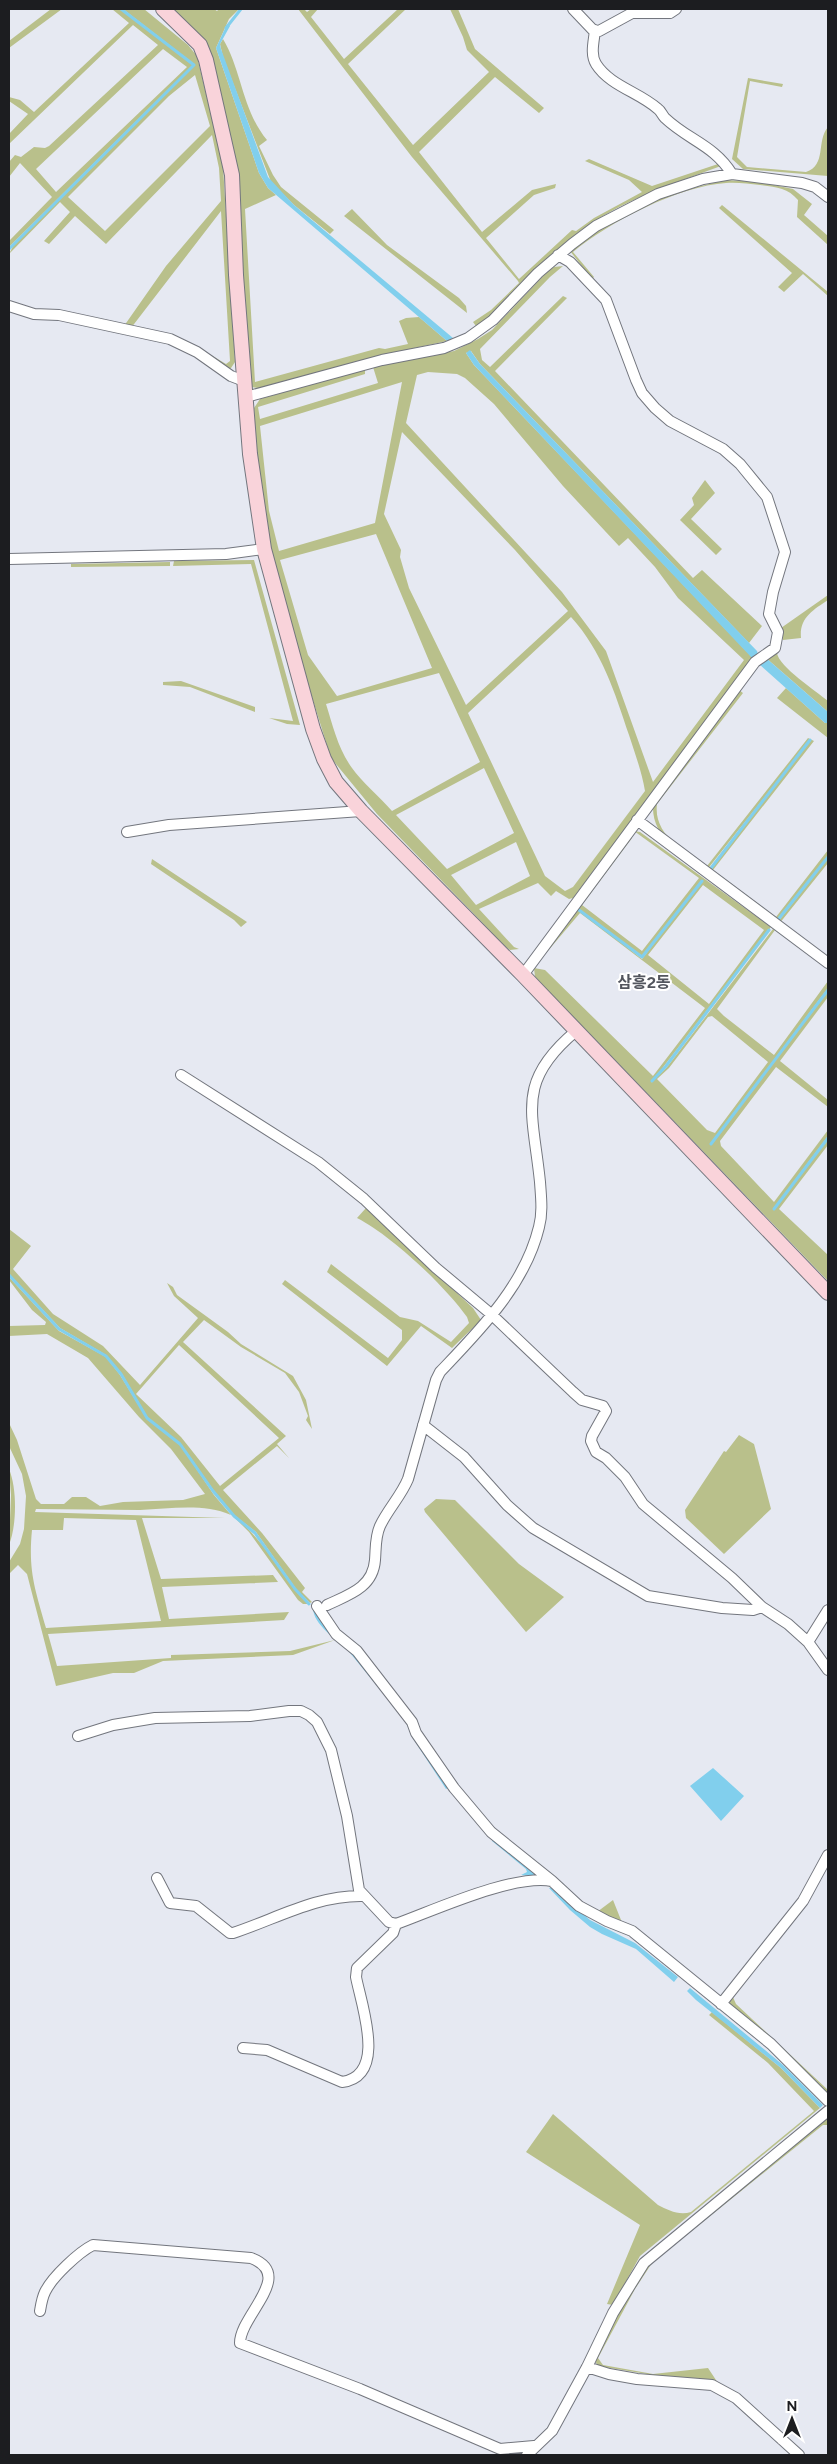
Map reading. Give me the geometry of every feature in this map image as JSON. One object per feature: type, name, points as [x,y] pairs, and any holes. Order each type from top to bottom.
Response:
[{"type":"street","points":[[163,9],[185,28],[200,45],[226,145],[234,196],[236,275],[252,484],[264,549],[311,721],[324,759],[336,782],[361,811],[523,975],[828,1294]]},
{"type":"street","points":[[573,9],[596,30]]},
{"type":"street","points":[[596,30],[609,27],[632,13],[670,13],[676,9]]},
{"type":"street","points":[[596,30],[593,54],[596,63],[607,76],[658,109],[665,118],[709,148],[722,159],[732,174]]},
{"type":"street","points":[[246,397],[382,360],[436,350],[459,343],[493,320],[558,254],[596,226],[646,199],[683,186],[732,174],[802,183],[815,187],[828,197]]},
{"type":"street","points":[[523,975],[755,662],[775,648],[778,632],[769,614],[773,592],[786,552],[767,497],[758,483],[723,448],[670,421],[655,408],[642,393],[636,380],[606,300],[570,262],[558,254]]},
{"type":"street","points":[[9,306],[24,312],[59,314],[170,339],[197,352],[231,376],[244,381]]},
{"type":"street","points":[[9,559],[226,554],[264,549]]},
{"type":"street","points":[[128,832],[168,825],[361,811]]},
{"type":"street","points":[[637,820],[828,963]]},
{"type":"street","points":[[576,1031],[551,1055],[533,1086],[532,1111],[541,1197],[541,1218],[537,1236],[522,1273],[511,1291],[492,1314],[440,1372],[431,1392],[403,1491],[378,1532],[375,1562],[368,1582],[361,1588],[322,1606],[336,1634],[357,1651],[406,1714],[454,1788],[491,1832],[552,1881],[579,1906],[607,1921],[632,1931],[770,2044],[828,2101]]},
{"type":"street","points":[[181,1075],[318,1162],[364,1199],[436,1268],[492,1314],[582,1400],[603,1406],[606,1411],[592,1436],[596,1452],[606,1458],[625,1477],[643,1504],[732,1578],[762,1607],[788,1624],[808,1642],[828,1670]]},
{"type":"street","points":[[423,1425],[464,1457],[507,1505],[533,1528],[648,1596],[722,1608],[753,1610],[762,1607]]},
{"type":"street","points":[[808,1642],[828,1610]]},
{"type":"street","points":[[78,1736],[113,1725],[155,1718],[250,1716],[301,1711],[310,1715],[318,1722],[331,1750],[347,1816],[357,1881],[363,1896],[389,1922],[396,1924],[499,1887],[520,1883],[552,1881]]},
{"type":"street","points":[[721,2004],[803,1901],[828,1854]]},
{"type":"street","points":[[156,1878],[170,1903],[196,1906],[233,1933],[298,1908],[343,1898],[363,1896]]},
{"type":"street","points":[[243,2048],[267,2050],[342,2082],[349,2081],[356,2076],[367,2060],[370,2047],[356,1976],[357,1968],[393,1933],[396,1924]]},
{"type":"street","points":[[527,2455],[534,2446],[552,2431],[587,2367],[613,2313],[644,2263],[828,2111]]},
{"type":"street","points":[[40,2311],[44,2293],[49,2285],[84,2249],[93,2245],[251,2258],[262,2262],[267,2269],[268,2282],[242,2333],[240,2344],[360,2390],[500,2449],[534,2446]]},
{"type":"street","points":[[587,2367],[609,2374],[637,2379],[712,2384],[736,2398],[799,2455]]},
{"type":"green space","points":[[51,9],[62,9],[9,48],[9,41]]},
{"type":"green space","points":[[112,9],[120,9],[193,65],[9,247],[10,240],[52,197],[20,163],[9,177],[9,162],[15,155],[21,157],[34,147],[45,148],[49,146],[158,45],[133,25],[9,144],[9,134],[28,114],[9,101],[9,97],[20,100],[34,112],[129,23]],"holes":[[[163,49],[187,67],[56,192],[36,169]]]},
{"type":"green space","points":[[123,9],[144,9],[188,45],[197,56],[223,166],[235,362],[231,368],[227,368],[196,346],[226,364],[230,361],[221,211],[131,328],[124,326],[166,266],[221,201],[219,168],[212,135],[106,244],[75,216],[49,244],[44,241],[70,212],[60,202],[9,254],[14,244],[195,65]],"holes":[[[195,75],[210,126],[105,231],[68,197],[169,96]]]},
{"type":"green space","points":[[173,9],[214,9],[217,11],[219,9],[239,9],[229,19],[216,48],[259,173],[268,188],[276,195],[245,209],[255,382],[379,348],[385,349],[408,344],[399,321],[406,318],[419,317],[447,341],[396,352],[259,388],[251,387],[237,199],[196,32]]},
{"type":"green space","points":[[298,9],[304,9],[307,12],[311,9],[318,9],[311,17],[344,59],[398,9],[406,9],[348,64],[413,145],[489,72],[467,50],[450,9],[458,9],[475,49],[544,108],[539,113],[495,77],[419,152],[482,232],[532,190],[556,184],[555,188],[534,195],[486,238],[519,279],[572,230],[576,231],[594,218],[642,192],[629,180],[585,161],[589,159],[652,186],[718,164],[721,166],[639,197],[582,229],[554,253],[500,308],[476,326],[473,322],[491,310],[519,283],[518,281],[412,157]]},
{"type":"green space","points":[[223,39],[252,116],[267,140],[259,146],[273,175],[281,187],[334,230],[330,234],[294,205],[271,182],[223,57],[220,44]]},
{"type":"green space","points":[[748,78],[783,84],[782,87],[750,81],[737,157],[747,167],[806,172],[817,164],[822,139],[828,127],[828,176],[743,169],[732,159]]},
{"type":"green space","points":[[725,180],[760,182],[793,189],[812,204],[804,215],[828,236],[828,245],[797,217],[798,200],[790,193],[771,186],[730,183],[707,186],[666,198],[605,229],[573,252],[594,277],[592,279],[570,251],[598,230],[669,194]]},
{"type":"green space","points":[[722,205],[828,292],[828,296],[803,274],[784,292],[778,287],[792,273],[719,208]]},
{"type":"green space","points":[[352,209],[387,245],[459,298],[466,306],[467,313],[344,216]]},
{"type":"green space","points":[[563,266],[480,349],[482,360],[490,367],[563,296],[567,298],[495,371],[693,578],[702,570],[762,626],[749,643],[480,364],[471,351],[466,353],[474,365],[755,658],[573,898],[569,899],[556,891],[551,896],[538,883],[479,909],[514,947],[519,949],[510,950],[377,814],[331,758],[297,649],[270,548],[258,469],[254,408],[260,399],[365,369],[365,374],[258,407],[260,419],[378,383],[373,367],[454,351],[492,330],[554,267]],"holes":[[[428,372],[457,374],[465,378],[494,404],[563,486],[619,546],[628,538],[655,567],[678,598],[744,660],[653,782],[606,651],[562,592],[406,423],[417,375]],[[402,382],[375,523],[279,551],[269,511],[260,426]],[[402,432],[515,550],[568,611],[466,705],[409,588],[400,557],[401,550],[384,514]],[[376,534],[432,668],[337,696],[308,655],[280,560]],[[571,617],[591,644],[606,673],[636,756],[645,791],[573,887],[565,891],[545,876],[468,713]],[[439,673],[480,762],[392,811],[360,778],[347,761],[326,704]],[[484,768],[514,833],[447,869],[396,815]],[[516,842],[530,876],[476,905],[451,875]]]},
{"type":"green space","points":[[705,480],[715,493],[691,519],[722,549],[716,555],[680,520],[694,505],[692,498]]},
{"type":"green space","points":[[254,560],[300,725],[287,724],[269,718],[293,721],[251,564],[173,566],[174,561]]},
{"type":"green space","points":[[170,562],[170,566],[71,567],[71,564]]},
{"type":"green space","points":[[828,595],[828,600],[808,615],[802,625],[801,638],[783,640],[781,628]]},
{"type":"green space","points":[[777,653],[779,659],[791,672],[828,701],[828,712],[766,658]]},
{"type":"green space","points":[[181,681],[255,707],[255,712],[190,687],[163,685],[163,682]]},
{"type":"green space","points":[[786,688],[825,723],[828,723],[828,738],[777,698]]},
{"type":"green space","points":[[739,690],[743,693],[657,804],[657,815],[660,825],[666,834],[681,848],[707,866],[808,738],[811,739],[706,871],[670,845],[663,837],[654,818],[653,806]]},
{"type":"green space","points":[[811,739],[814,741],[713,870],[776,917],[828,850],[828,856],[775,922],[709,872]]},
{"type":"green space","points":[[634,831],[640,832],[771,927],[651,1083],[667,1067],[773,929],[775,930],[717,1009],[724,1016],[774,1055],[828,981],[828,988],[710,1145],[828,991],[828,997],[780,1061],[828,1100],[828,1107],[776,1067],[720,1141],[721,1146],[774,1202],[828,1130],[828,1136],[774,1208],[828,1139],[828,1145],[779,1209],[828,1255],[828,1281],[535,977],[534,968],[545,970],[653,1076],[705,1008],[580,913],[541,959],[629,833],[632,838],[582,905],[642,951],[699,878]],"holes":[[[701,882],[642,959],[579,909],[642,956]],[[703,885],[764,930],[709,1004],[648,955]],[[712,1016],[768,1062],[715,1133],[707,1130],[657,1079],[669,1068],[708,1017]]]},
{"type":"green space","points":[[828,858],[828,863],[779,924],[777,923]]},
{"type":"green space","points":[[152,859],[247,922],[241,927],[234,920],[151,864]]},
{"type":"green space","points":[[366,1208],[473,1308],[481,1320],[452,1348],[421,1326],[387,1366],[282,1284],[285,1280],[388,1358],[402,1340],[402,1330],[327,1272],[331,1264],[400,1317],[418,1321],[451,1342],[469,1323],[467,1317],[445,1291],[416,1262],[386,1237],[357,1218]]},
{"type":"green space","points":[[9,1229],[31,1246],[13,1269],[53,1314],[103,1346],[140,1385],[198,1318],[174,1296],[167,1283],[173,1287],[177,1295],[228,1332],[241,1344],[293,1376],[306,1400],[312,1429],[306,1420],[308,1416],[299,1392],[285,1373],[241,1347],[204,1320],[183,1342],[286,1436],[277,1444],[289,1458],[277,1446],[223,1490],[262,1533],[305,1588],[302,1592],[312,1602],[310,1603],[296,1589],[256,1532],[234,1515],[214,1491],[181,1444],[148,1418],[122,1374],[106,1355],[60,1328],[9,1274]],"holes":[[[179,1345],[279,1438],[220,1486],[181,1437],[136,1394]]]},
{"type":"green space","points":[[9,1277],[59,1331],[106,1357],[120,1375],[147,1419],[181,1446],[214,1495],[231,1515],[220,1511],[198,1508],[140,1510],[36,1509],[35,1512],[225,1518],[142,1518],[161,1579],[273,1575],[278,1582],[162,1587],[169,1619],[289,1612],[284,1620],[48,1634],[57,1666],[171,1658],[171,1655],[290,1651],[335,1640],[293,1655],[163,1661],[134,1673],[113,1673],[56,1686],[27,1574],[18,1565],[9,1574],[9,1562],[20,1544],[24,1529],[26,1496],[22,1474],[9,1446],[9,1423],[17,1440],[36,1499],[41,1504],[64,1504],[72,1497],[86,1497],[100,1506],[123,1502],[183,1500],[205,1494],[171,1449],[139,1417],[88,1358],[47,1334],[9,1336],[9,1326],[45,1325],[46,1322],[32,1310],[9,1280]],"holes":[[[64,1518],[136,1520],[161,1621],[46,1628],[32,1569],[32,1530],[63,1530]]]},
{"type":"green space","points":[[739,1435],[754,1444],[771,1509],[724,1554],[686,1518],[685,1510],[724,1451],[726,1452]]},
{"type":"green space","points":[[9,1469],[14,1486],[15,1517],[9,1545],[11,1495]]},
{"type":"green space","points":[[436,1499],[455,1500],[519,1564],[564,1597],[526,1632],[425,1512],[424,1509]]},
{"type":"green space","points":[[233,1516],[244,1525],[264,1547],[289,1582],[308,1604],[303,1604],[298,1600],[249,1532]]},
{"type":"green space","points":[[613,1900],[623,1925],[597,1912]]},
{"type":"green space","points":[[732,1995],[736,2004],[828,2090],[828,2097],[728,2004]]},
{"type":"green space","points":[[712,2012],[781,2068],[820,2108],[640,2256],[613,2305],[607,2304],[640,2225],[526,2152],[553,2114],[658,2205],[674,2212],[687,2213],[691,2212],[814,2111],[768,2063],[709,2015]]},
{"type":"green space","points":[[828,2117],[828,2125],[823,2125],[652,2263],[635,2289],[598,2358],[603,2365],[653,2374],[708,2368],[720,2386],[598,2366],[594,2359],[639,2272]]},
{"type":"water","points":[[227,24],[230,26],[220,44],[221,49],[268,177],[294,205],[453,338],[447,341],[268,188],[259,173],[216,48]]},
{"type":"water","points":[[470,350],[480,364],[757,651],[758,654],[755,658],[752,658],[474,365],[466,353]]},
{"type":"water","points":[[766,658],[828,712],[828,723],[825,723],[759,664]]},
{"type":"water","points":[[313,1609],[412,1725],[450,1787],[446,1789],[412,1737],[405,1720],[346,1648],[321,1626],[314,1615]]},
{"type":"water","points":[[713,1768],[744,1796],[721,1821],[690,1786]]},
{"type":"water","points":[[493,1839],[540,1877],[521,1875],[527,1872],[526,1869],[492,1841]]},
{"type":"water","points":[[549,1888],[553,1888],[590,1920],[635,1943],[678,1977],[674,1982],[636,1949],[590,1927]]},
{"type":"water","points":[[690,1988],[783,2065],[823,2105],[820,2108],[781,2068],[696,2000],[687,1991]]},
{"type":"waterway","points":[[9,249],[194,65],[121,9]]},
{"type":"waterway","points":[[226,28],[241,9]]},
{"type":"waterway","points":[[708,872],[810,740]]},
{"type":"waterway","points":[[777,921],[828,857]]},
{"type":"waterway","points":[[579,910],[642,957],[702,881]]},
{"type":"waterway","points":[[652,1081],[666,1066],[769,930]]},
{"type":"waterway","points":[[711,1144],[828,990]]},
{"type":"waterway","points":[[774,1209],[828,1138]]},
{"type":"waterway","points":[[9,1275],[59,1329],[106,1356],[121,1374],[147,1418],[180,1444],[213,1491],[234,1516],[255,1533],[295,1589],[309,1604]]},
{"type":"district","name":"삼흥2동","points":[[644,982]]}]
